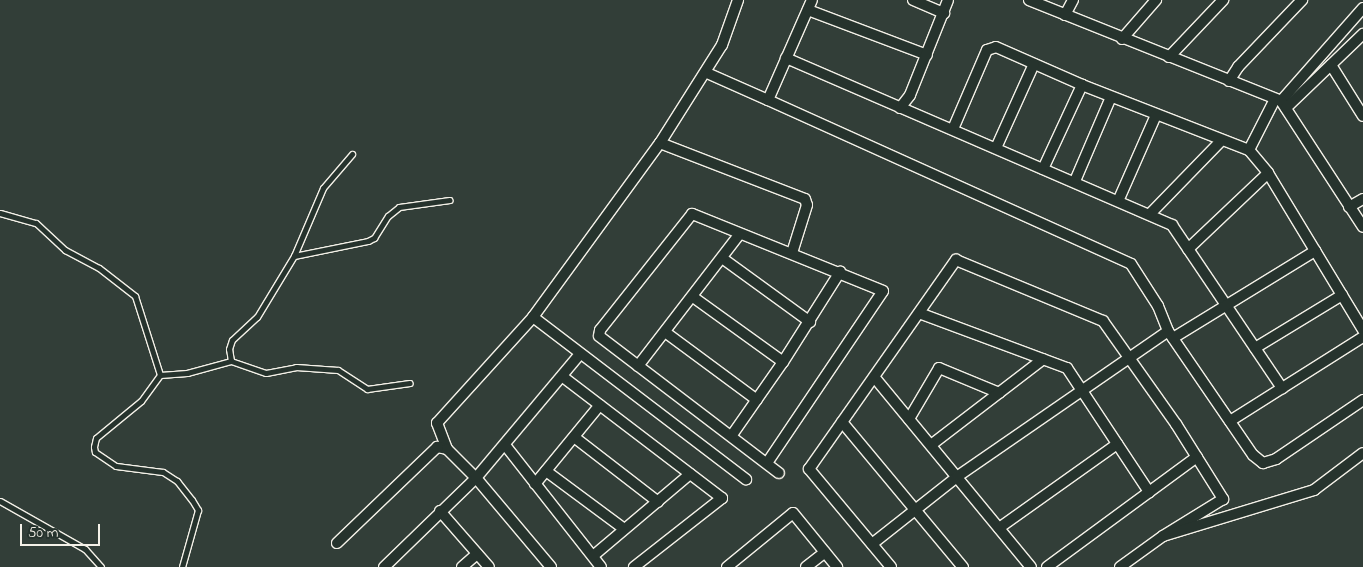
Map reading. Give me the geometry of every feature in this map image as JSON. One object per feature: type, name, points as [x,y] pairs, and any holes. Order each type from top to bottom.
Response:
[{"type":"street","points":[[551,567],[476,478],[447,449],[437,423],[533,317],[660,142],[706,73],[722,45],[738,0]]},
{"type":"street","points":[[768,100],[812,0]]},
{"type":"street","points":[[912,0],[944,12]]},
{"type":"street","points":[[900,108],[910,95],[948,0]]},
{"type":"street","points":[[1029,0],[1281,103],[1363,227]]},
{"type":"street","points":[[1065,15],[1073,0]]},
{"type":"street","points":[[1122,39],[1156,0]]},
{"type":"street","points":[[1168,57],[1223,0]]},
{"type":"street","points":[[1229,81],[1238,67],[1302,0]]},
{"type":"street","points":[[1249,150],[1281,103],[1363,8]]},
{"type":"street","points":[[808,10],[927,55]]},
{"type":"street","points":[[1281,103],[1330,65],[1363,34]]},
{"type":"street","points":[[953,129],[987,50],[996,47],[1082,86],[1220,142],[1249,150],[1268,173],[1363,330]]},
{"type":"street","points":[[786,58],[1043,169],[1119,199],[1172,225],[1282,388]]},
{"type":"street","points":[[996,148],[1034,64]]},
{"type":"street","points":[[1330,65],[1363,116]]},
{"type":"street","points":[[706,73],[1131,264],[1158,306],[1171,334],[1253,455],[1263,463],[1269,463],[1363,400]]},
{"type":"street","points":[[1043,169],[1082,86]]},
{"type":"street","points":[[1075,181],[1111,97]]},
{"type":"street","points":[[1119,199],[1156,115]]},
{"type":"street","points":[[660,142],[805,199],[807,206],[792,252]]},
{"type":"street","points":[[1150,214],[1220,142]]},
{"type":"street","points":[[1188,249],[1268,173]]},
{"type":"street","points":[[1350,207],[1363,199]]},
{"type":"street","points":[[767,463],[883,294],[880,288],[792,252],[739,235],[690,216],[606,323],[599,336],[732,435],[779,473]]},
{"type":"street","points":[[638,366],[739,235]]},
{"type":"street","points":[[872,544],[958,476],[1129,357],[1225,306],[1315,251]]},
{"type":"street","points":[[722,258],[810,322]]},
{"type":"street","points":[[891,567],[809,469],[956,260],[1102,321],[1129,357],[1197,457],[1223,499],[1163,536],[1120,567]]},
{"type":"street","points":[[732,435],[784,362],[840,272]]},
{"type":"street","points":[[1255,348],[1342,295]]},
{"type":"street","points":[[693,297],[784,362]]},
{"type":"street","points":[[919,313],[1068,368],[1080,390],[1149,492]]},
{"type":"street","points":[[533,317],[746,479]]},
{"type":"street","points":[[666,332],[757,400]]},
{"type":"street","points":[[1230,421],[1363,337]]},
{"type":"street","points":[[384,567],[476,478],[563,377],[580,354]]},
{"type":"street","points":[[932,445],[1043,359]]},
{"type":"street","points":[[909,419],[938,368],[999,394]]},
{"type":"street","points":[[563,377],[722,498],[634,567]]},
{"type":"street","points":[[874,378],[958,476],[1031,567]]},
{"type":"street","points":[[536,484],[600,405]]},
{"type":"street","points":[[842,422],[963,567]]},
{"type":"street","points":[[574,437],[658,502]]},
{"type":"street","points":[[1000,528],[1117,444]]},
{"type":"street","points":[[505,445],[601,567]]},
{"type":"street","points":[[337,543],[437,447],[447,449]]},
{"type":"street","points":[[1163,536],[1314,490],[1363,453]]},
{"type":"street","points":[[1047,567],[1197,457]]},
{"type":"street","points":[[546,471],[624,529]]},
{"type":"street","points":[[593,556],[690,474]]},
{"type":"street","points":[[440,511],[489,567]]},
{"type":"street","points":[[728,567],[793,513],[837,567]]},
{"type":"street","points":[[806,567],[825,552]]},
{"type":"street","points":[[462,567],[477,554]]},
{"type":"lane","points":[[231,361],[229,349],[232,340],[257,317],[294,256],[323,188],[352,154]]},
{"type":"lane","points":[[294,256],[368,241],[398,208],[450,200]]},
{"type":"lane","points":[[0,213],[36,223],[65,250],[99,268],[135,296],[160,375]]},
{"type":"lane","points":[[182,567],[198,510],[192,500],[177,481],[164,472],[116,466],[95,452],[94,446],[96,438],[141,401],[160,375],[187,373],[231,361],[266,373],[296,368],[338,370],[367,388],[410,383]]},
{"type":"lane","points":[[0,501],[85,549],[101,567]]}]
